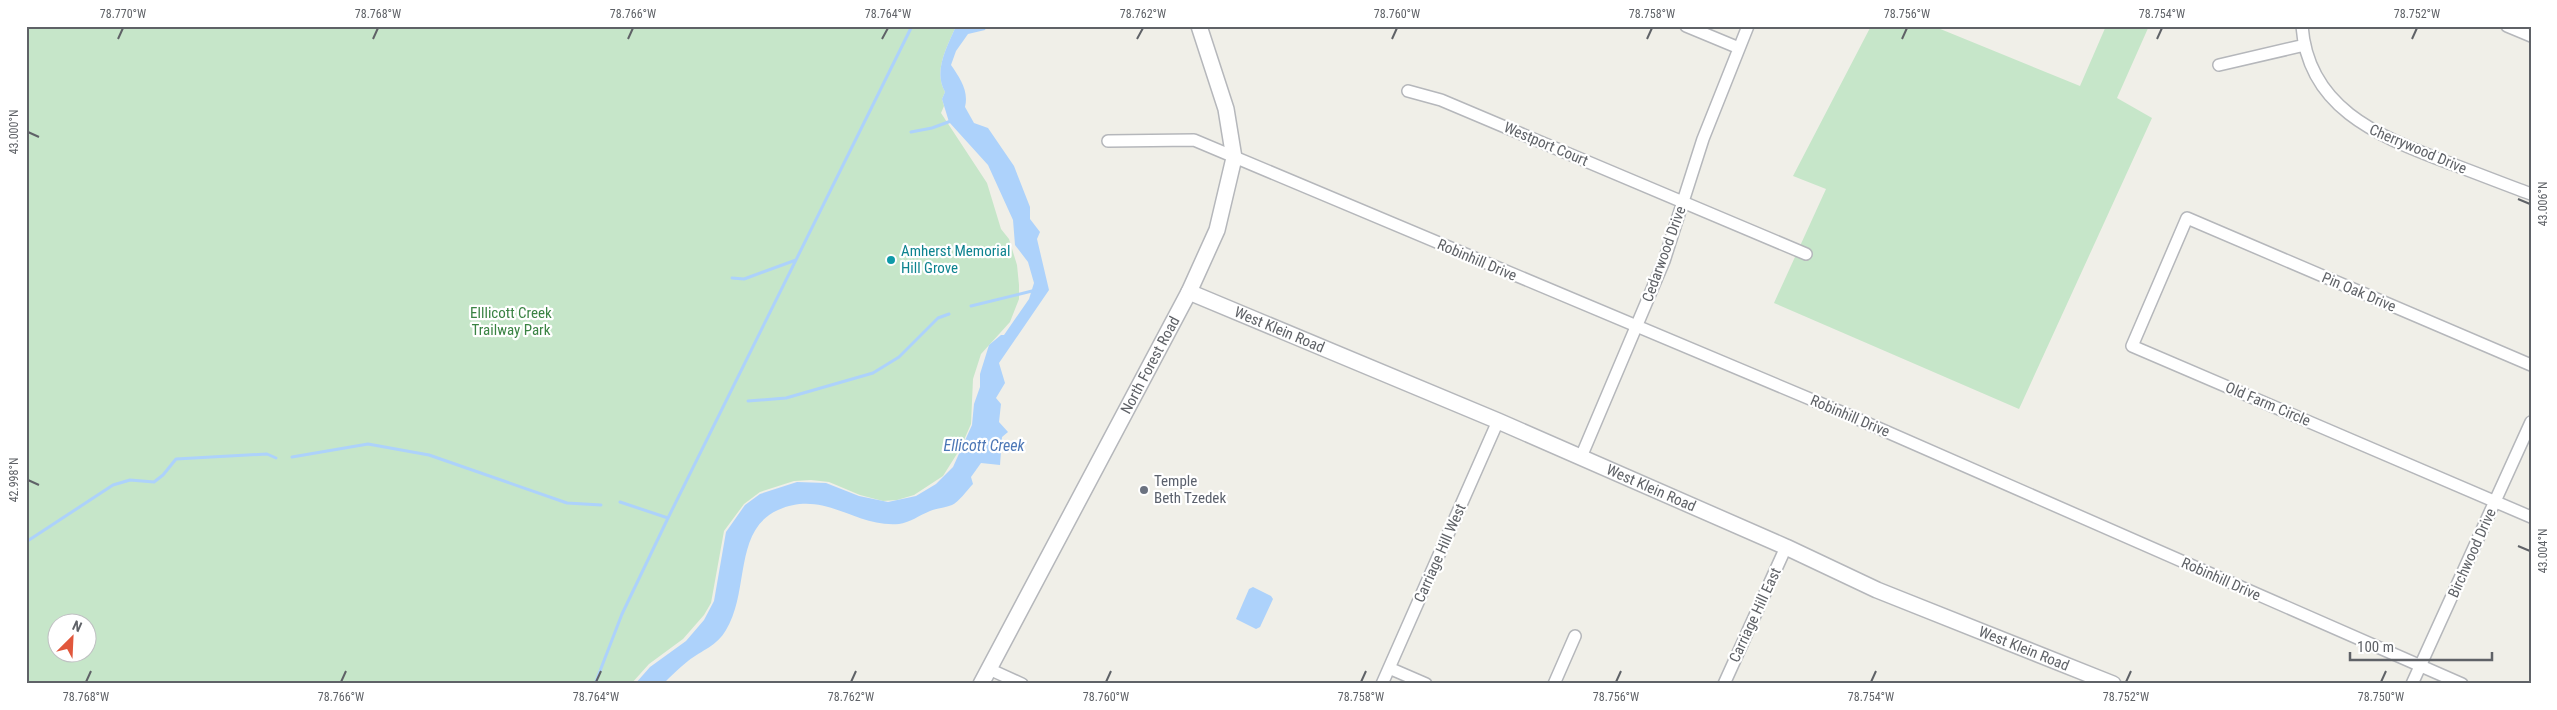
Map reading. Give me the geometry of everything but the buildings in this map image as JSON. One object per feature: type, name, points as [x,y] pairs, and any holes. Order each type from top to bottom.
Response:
[{"type":"street","name":"North Forest Road","points":[[981,684],[1189,292],[1217,230],[1234,158],[1226,108],[1199,26]]},
{"type":"street","points":[[1686,26],[1739,48]]},
{"type":"street","name":"Cedarwood Drive","points":[[1581,457],[1664,260],[1703,139],[1748,26]]},
{"type":"street","name":"Cherrywood Drive","points":[[2302,26],[2305,45],[2314,70],[2327,93],[2348,115],[2366,127],[2403,146],[2531,194]]},
{"type":"street","points":[[2507,26],[2531,36]]},
{"type":"street","points":[[2220,64],[2305,45]]},
{"type":"street","name":"Westport Court","points":[[1408,91],[1441,100],[1806,254]]},
{"type":"street","name":"Robinhill Drive","points":[[1108,141],[1194,140],[1930,450],[2462,684]]},
{"type":"street","name":"Pin Oak Drive","points":[[2187,218],[2531,365]]},
{"type":"street","name":"Old Farm Circle","points":[[2187,218],[2132,346],[2531,517]]},
{"type":"street","name":"West Klein Road","points":[[1189,292],[1581,457],[1786,547],[1877,590],[2103,682]]},
{"type":"street","name":"Carriage Hill West","points":[[1382,684],[1498,422]]},
{"type":"street","name":"Birchwood Drive","points":[[2412,684],[2531,422]]},
{"type":"street","name":"Carriage Hill East","points":[[1724,684],[1786,547]]},
{"type":"street","points":[[1554,684],[1575,636]]},
{"type":"street","points":[[1389,668],[1426,684]]},
{"type":"street","points":[[989,669],[1022,684]]},
{"type":"green space","name":"Elllicott Creek Trailway Park","points":[[26,26],[956,26],[945,51],[941,67],[940,76],[945,92],[942,99],[944,106],[941,113],[987,183],[1001,229],[1009,239],[1017,265],[1019,285],[1019,299],[1010,322],[981,354],[973,379],[971,424],[960,449],[943,476],[914,495],[897,500],[883,501],[860,495],[829,482],[811,480],[794,481],[760,492],[744,504],[724,531],[711,603],[704,615],[683,639],[649,664],[631,684],[26,684]]},
{"type":"green space","points":[[1871,26],[1933,26],[2080,86],[2106,26],[2149,26],[2117,98],[2152,118],[2019,409],[1774,303],[1826,189],[1793,176]]},
{"type":"water","name":"Ellicott Creek","points":[[956,26],[987,26],[985,30],[968,34],[956,51],[951,65],[965,90],[965,107],[974,123],[988,128],[1014,166],[1030,207],[1030,219],[1040,232],[1037,239],[1049,290],[999,363],[1005,383],[996,398],[1001,404],[999,422],[1008,432],[1002,437],[1000,465],[981,463],[971,477],[973,484],[955,503],[899,524],[883,524],[868,521],[825,506],[811,504],[795,505],[778,510],[764,519],[754,532],[748,546],[733,614],[726,630],[718,640],[693,657],[663,684],[635,684],[650,667],[686,641],[704,620],[714,601],[726,532],[745,505],[760,494],[797,482],[826,483],[859,496],[888,502],[916,496],[936,484],[953,467],[972,425],[974,404],[980,387],[980,374],[989,345],[1001,335],[1004,335],[1029,299],[1034,283],[1028,262],[1015,245],[1013,220],[988,165],[949,122],[942,99],[945,92],[940,76],[941,67],[945,51]]},
{"type":"water","points":[[1253,587],[1271,596],[1273,599],[1260,627],[1256,629],[1236,619],[1249,589]]},
{"type":"waterway","points":[[595,684],[622,614],[668,518],[912,26]]},
{"type":"waterway","points":[[911,132],[932,128],[951,121]]},
{"type":"waterway","points":[[732,278],[744,279],[796,260]]},
{"type":"waterway","points":[[971,306],[1036,290]]},
{"type":"waterway","points":[[748,401],[786,398],[873,373],[899,357],[938,318],[949,314]]},
{"type":"waterway","points":[[292,457],[368,444],[429,455],[567,503],[601,505]]},
{"type":"waterway","points":[[26,542],[113,485],[130,480],[154,482],[163,475],[176,459],[267,454],[276,458]]},
{"type":"waterway","points":[[620,502],[668,518]]},
{"type":"place","name":"Amherst Memorial Hill Grove","points":[[891,260]]},
{"type":"place","name":"Temple Beth Tzedek","points":[[1144,490]]}]
